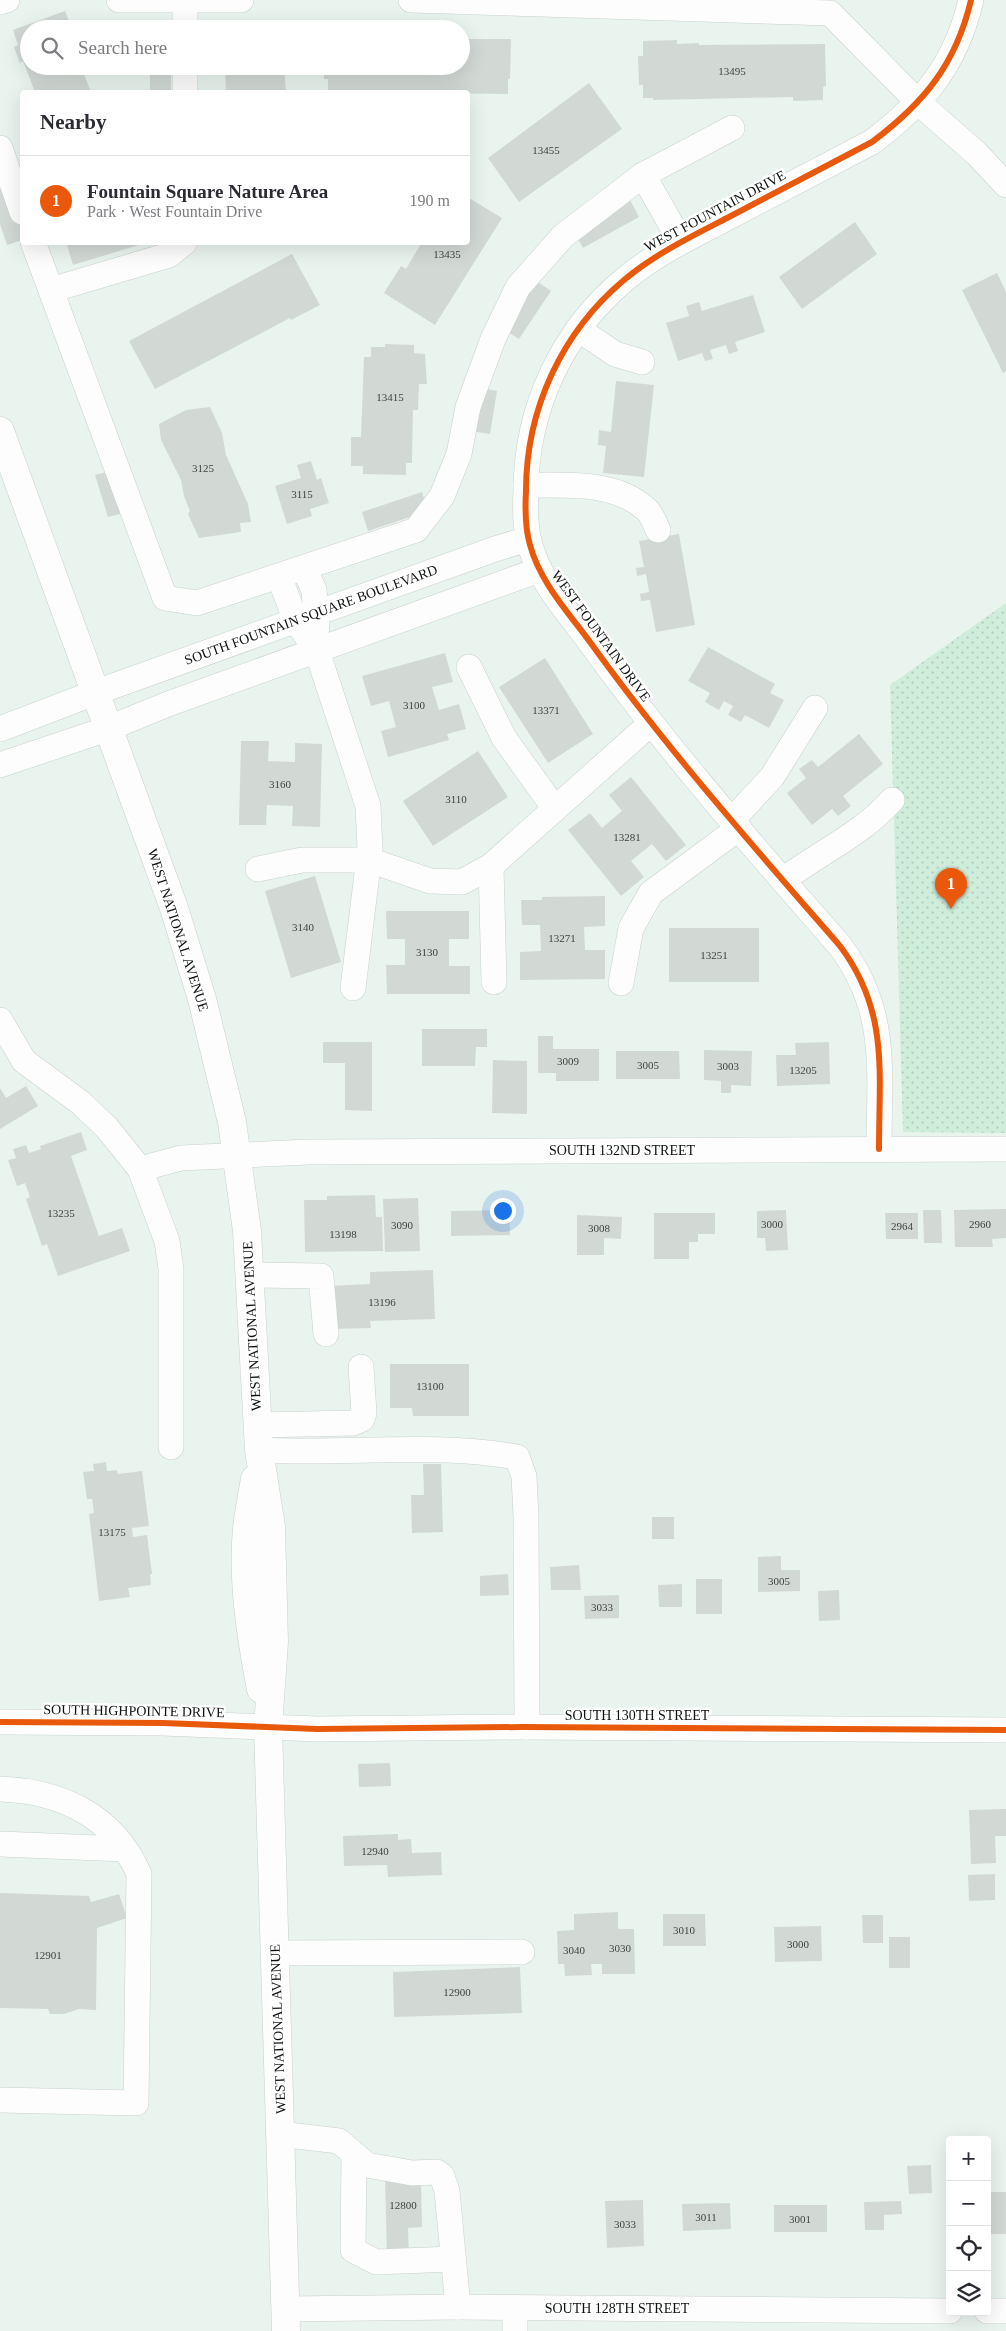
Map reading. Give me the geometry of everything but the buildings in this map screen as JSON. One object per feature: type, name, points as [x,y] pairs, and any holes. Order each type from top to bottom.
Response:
[{"type":"main road","name":"WEST NATIONAL AVENUE","points":[[0,431],[107,729],[174,908],[202,999],[218,1060],[238,1156],[247,1231],[258,1437],[247,1530],[248,1585],[252,1640],[268,1727],[285,2320]]},
{"type":"street","points":[[0,2],[8,0]]},
{"type":"street","points":[[119,0],[241,0]]},
{"type":"street","points":[[185,0],[185,20]]},
{"type":"street","points":[[411,0],[830,13],[919,103],[977,154],[1002,173]]},
{"type":"street","name":"WEST FOUNTAIN DRIVE","points":[[879,1148],[880,1042],[873,1008],[862,980],[849,958],[650,724],[539,570],[528,539],[526,485],[531,436],[541,399],[553,370],[578,329],[595,307],[643,265],[682,242],[872,142],[899,122],[919,103],[940,77],[956,48],[971,0]]},
{"type":"street","points":[[185,75],[185,90]]},
{"type":"street","points":[[35,245],[164,598],[197,603],[416,530],[442,496],[459,454],[468,407],[493,339],[518,287],[563,236],[643,175],[732,128]]},
{"type":"street","points":[[0,148],[20,206]]},
{"type":"street","points":[[643,175],[682,242]]},
{"type":"street","points":[[51,290],[169,254],[180,245]]},
{"type":"street","points":[[578,329],[615,354],[642,362]]},
{"type":"street","points":[[526,485],[591,486],[622,493],[648,511],[658,530]]},
{"type":"street","name":"SOUTH FOUNTAIN SQUARE BOULEVARD","points":[[0,729],[94,693],[528,539]]},
{"type":"street","points":[[304,568],[314,590],[307,617]]},
{"type":"street","points":[[0,766],[107,729],[168,704],[539,570]]},
{"type":"street","points":[[279,576],[307,617],[368,806],[369,860],[353,988]]},
{"type":"street","points":[[469,668],[504,738],[555,809]]},
{"type":"street","points":[[621,982],[631,928],[652,893],[736,824],[772,777],[815,708]]},
{"type":"street","points":[[258,869],[302,860],[369,860],[430,881],[462,882],[490,866],[650,724]]},
{"type":"street","points":[[783,880],[822,852],[863,828],[892,800]]},
{"type":"street","points":[[490,866],[494,982]]},
{"type":"street","points":[[0,1020],[24,1061],[81,1103],[107,1128],[140,1169],[167,1241],[171,1269],[171,1447]]},
{"type":"street","name":"SOUTH 132ND STREET","points":[[140,1169],[181,1158],[328,1152],[879,1148],[1006,1149]]},
{"type":"street","points":[[250,1275],[321,1276],[326,1334]]},
{"type":"street","points":[[258,1437],[353,1423],[362,1419],[364,1413],[360,1367]]},
{"type":"street","points":[[258,1437],[304,1452],[468,1450],[517,1457],[524,1476],[525,1501],[527,1727]]},
{"type":"street","name":"SOUTH HIGHPOINTE DRIVE","points":[[0,1722],[163,1723],[268,1727]]},
{"type":"street","name":"SOUTH 130TH STREET","points":[[268,1727],[373,1730],[527,1727],[1006,1730]]},
{"type":"street","points":[[0,1789],[37,1792],[64,1800],[91,1814],[133,1859],[139,1874],[136,2103],[0,2100]]},
{"type":"street","points":[[0,1844],[124,1849]]},
{"type":"street","points":[[275,1953],[522,1952]]},
{"type":"street","points":[[280,2134],[339,2141],[367,2165],[412,2172],[436,2172],[442,2176],[447,2191],[458,2307]]},
{"type":"street","points":[[354,2154],[353,2250],[376,2262],[453,2259]]},
{"type":"street","name":"SOUTH 128TH STREET","points":[[285,2320],[458,2307],[515,2319],[765,2320],[946,2311]]},
{"type":"street","points":[[991,2311],[1006,2311]]},
{"type":"green space","points":[[1006,603],[1006,1133],[903,1132],[890,685]]},
{"type":"cycle path","points":[[879,1149],[880,1068],[878,1043],[874,1018],[867,994],[856,970],[840,946],[775,872],[649,721],[564,608],[540,572],[527,532],[528,461],[533,431],[541,402],[552,374],[566,348],[583,323],[602,301],[624,280],[674,246],[872,142],[891,127],[922,97],[947,63],[957,44],[971,0]]},
{"type":"cycle path","points":[[0,1722],[163,1723],[317,1729],[522,1727],[1006,1730]]},
{"type":"place","name":"Fountain Square Nature Area","points":[[951,909]]}]
